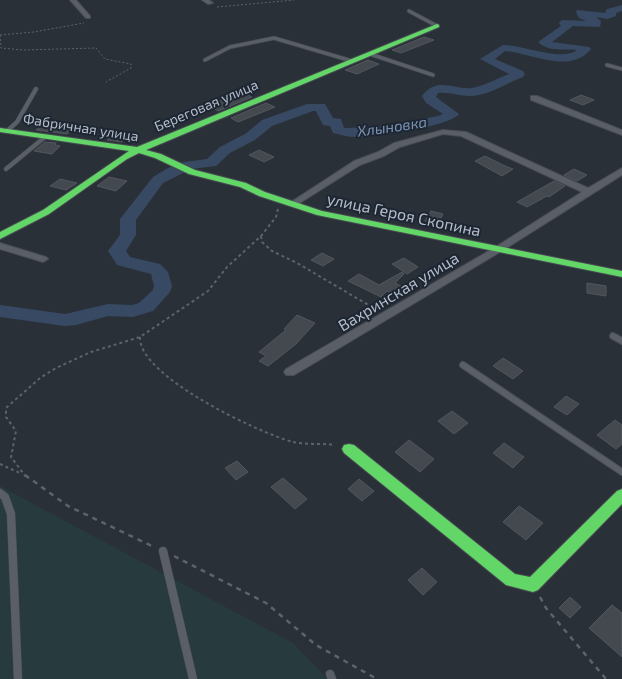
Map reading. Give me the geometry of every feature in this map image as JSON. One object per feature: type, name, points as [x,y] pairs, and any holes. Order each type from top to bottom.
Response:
[{"type":"street","points":[[72,0],[88,17]]},
{"type":"street","name":"Береговая улица","points":[[0,236],[46,212],[124,157],[138,150],[436,26]]},
{"type":"street","points":[[534,98],[622,133]]},
{"type":"street","name":"Фабричная улица","points":[[4,131],[138,150],[158,156],[182,168]]},
{"type":"street","points":[[292,204],[362,160],[381,154],[397,145],[443,132],[463,134],[589,192]]},
{"type":"street","name":"улица Героя Скопина","points":[[182,168],[243,185],[277,199],[320,213],[622,274]]},
{"type":"street","name":"Вахринская улица","points":[[290,372],[387,316],[622,171]]},
{"type":"street","points":[[0,246],[43,259]]},
{"type":"street","points":[[349,449],[511,580],[533,585],[622,495]]},
{"type":"lane","points":[[409,11],[436,26]]},
{"type":"lane","points":[[205,60],[230,47],[274,38],[352,61]]},
{"type":"lane","points":[[370,54],[433,75]]},
{"type":"lane","points":[[607,65],[622,70]]},
{"type":"lane","points":[[4,131],[17,122],[36,89]]},
{"type":"lane","points":[[6,169],[44,137]]},
{"type":"lane","points":[[614,336],[622,341]]},
{"type":"lane","points":[[463,365],[622,472]]},
{"type":"lane","points":[[0,493],[5,497],[11,514],[18,679]]},
{"type":"lane","points":[[163,551],[193,679]]},
{"type":"path","points":[[208,2],[217,7],[226,8],[294,0]]},
{"type":"path","points":[[88,17],[91,20],[83,23],[34,32],[0,35],[1,48],[23,50],[96,48],[105,59],[131,64],[131,68],[106,82]]},
{"type":"path","points":[[24,476],[12,457],[17,431],[14,424],[6,417],[6,408],[40,378],[56,368],[91,352],[140,337],[208,290],[227,267],[261,236],[276,217],[277,199]]},
{"type":"path","points":[[261,236],[262,242],[272,251],[297,263],[387,316]]},
{"type":"path","points":[[140,337],[140,347],[148,360],[173,382],[251,427],[294,442],[329,444],[349,449]]},
{"type":"path","points":[[0,464],[24,476],[68,506],[195,565],[266,603],[316,646],[377,679]]},
{"type":"path","points":[[533,585],[546,608],[606,679]]},
{"type":"green space","points":[[0,486],[293,643],[326,677],[333,679],[0,679]]},
{"type":"building","points":[[424,37],[434,40],[401,53],[392,50]]},
{"type":"building","points":[[368,60],[379,64],[357,74],[345,70]]},
{"type":"building","points":[[244,93],[252,97],[218,111],[208,105]]},
{"type":"building","points":[[581,95],[594,100],[583,105],[570,100]]},
{"type":"building","points":[[266,103],[275,107],[238,122],[231,118]]},
{"type":"building","points":[[45,123],[75,127],[67,134],[36,130]]},
{"type":"building","points":[[116,132],[130,135],[122,142],[107,140]]},
{"type":"building","points":[[45,142],[56,143],[55,145],[60,146],[52,154],[34,151]]},
{"type":"building","points":[[259,150],[274,157],[264,162],[249,155]]},
{"type":"building","points":[[485,156],[513,169],[502,176],[475,161]]},
{"type":"building","points":[[574,169],[587,175],[577,181],[564,175]]},
{"type":"building","points":[[109,177],[127,181],[116,191],[97,186]]},
{"type":"building","points":[[60,179],[77,183],[66,190],[50,186]]},
{"type":"building","points":[[554,181],[565,186],[549,197],[547,196],[527,207],[517,202]]},
{"type":"building","points":[[431,211],[443,214],[438,224],[425,221]]},
{"type":"building","points":[[322,253],[334,259],[323,266],[311,260]]},
{"type":"building","points":[[404,258],[418,267],[407,274],[392,264]]},
{"type":"building","points":[[402,272],[404,274],[395,283],[401,286],[390,293],[387,291],[381,297],[348,281],[359,274],[379,285]]},
{"type":"building","points":[[587,283],[606,286],[606,296],[587,293]]},
{"type":"building","points":[[297,315],[315,323],[296,344],[268,366],[259,361],[266,356],[259,352],[286,330],[284,329]]},
{"type":"building","points":[[503,358],[523,371],[513,379],[493,366]]},
{"type":"building","points":[[566,396],[579,404],[567,415],[554,407]]},
{"type":"building","points":[[452,411],[468,423],[454,434],[438,421]]},
{"type":"building","points":[[615,420],[622,425],[622,444],[616,449],[597,435]]},
{"type":"building","points":[[409,440],[434,459],[420,472],[395,452]]},
{"type":"building","points":[[504,443],[524,457],[513,468],[493,453]]},
{"type":"building","points":[[237,461],[248,472],[236,480],[225,468]]},
{"type":"building","points":[[283,478],[307,499],[295,509],[271,487]]},
{"type":"building","points":[[359,479],[374,491],[362,501],[348,489]]},
{"type":"building","points":[[519,506],[543,523],[526,540],[503,522]]},
{"type":"building","points":[[422,568],[437,582],[423,595],[408,580]]},
{"type":"building","points":[[570,597],[581,607],[570,618],[559,608]]},
{"type":"building","points":[[612,605],[622,613],[622,657],[589,628]]},
{"type":"waterway","name":"Хлыновка","points":[[0,311],[65,320],[76,319],[108,310],[133,311],[146,307],[161,292],[163,286],[159,272],[154,268],[129,264],[123,261],[117,251],[128,235],[128,219],[140,206],[158,180],[173,171],[189,165],[211,163],[225,150],[250,137],[267,123],[312,107],[320,107],[328,122],[336,122],[338,130],[346,133],[388,130],[442,119],[452,114],[431,100],[428,96],[434,90],[450,88],[470,92],[480,90],[519,74],[486,59],[503,48],[512,48],[558,58],[569,58],[578,55],[585,49],[544,42],[568,26],[564,23],[566,22],[596,25],[596,21],[583,16],[581,12],[607,16],[612,14],[611,11],[622,8]]},
{"type":"traffic: fast","points":[[0,236],[46,212],[124,157],[138,150],[437,26]]},
{"type":"traffic: fast","points":[[0,130],[138,150],[158,156],[192,172],[243,185],[262,194],[320,213],[622,274]]},
{"type":"traffic: fast","points":[[349,449],[511,580],[533,585],[622,495]]}]
